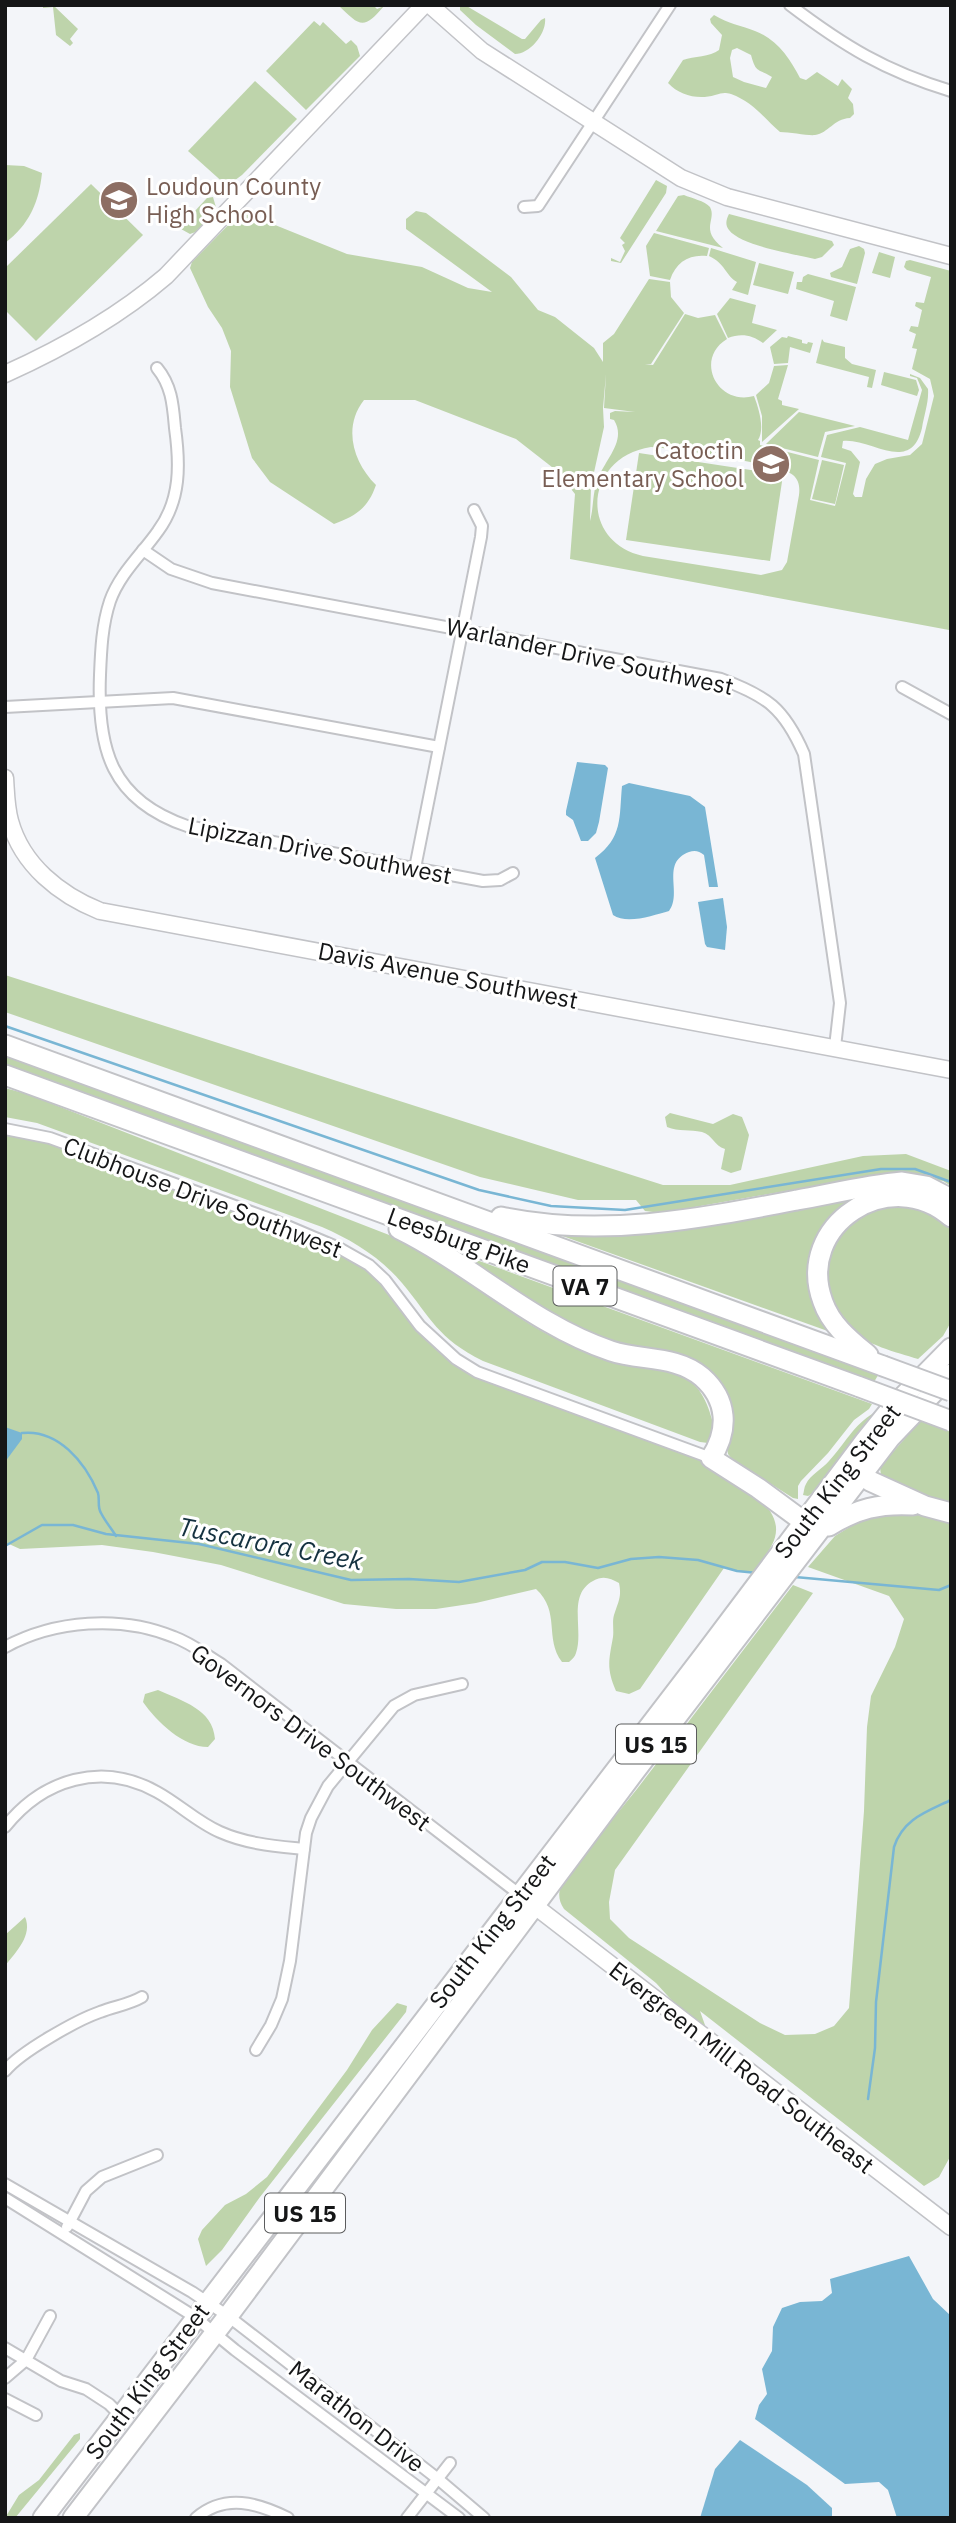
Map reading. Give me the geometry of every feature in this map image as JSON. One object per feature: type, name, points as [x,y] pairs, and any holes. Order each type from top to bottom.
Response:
[{"type":"highway","name":"Leesburg Pike","points":[[5,1045],[951,1391]]},
{"type":"highway","name":"Leesburg Pike","points":[[5,1075],[951,1420]]},
{"type":"highway","points":[[428,1201],[530,1223],[611,1227],[703,1218],[892,1183],[918,1184],[951,1199]]},
{"type":"highway","points":[[311,1186],[413,1236],[569,1333],[611,1351],[673,1362],[689,1368],[712,1389],[723,1418],[723,1438],[711,1458]]},
{"type":"highway","points":[[883,1366],[845,1336],[826,1310],[818,1280],[824,1245],[836,1224],[850,1211],[877,1198],[898,1196],[920,1199],[933,1204],[951,1217]]},
{"type":"highway","name":"South King Street","points":[[812,1527],[829,1490],[865,1441],[904,1394],[950,1349]]},
{"type":"highway","name":"South King Street","points":[[75,2515],[228,2316],[759,1580],[783,1560],[863,1475],[890,1438],[951,1374]]},
{"type":"highway","points":[[865,1441],[859,1460],[863,1475],[870,1481],[925,1506],[951,1513]]},
{"type":"highway","name":"Clubhouse Drive Southwest","points":[[711,1458],[812,1527]]},
{"type":"highway","points":[[772,1499],[785,1505],[793,1505],[811,1501],[829,1490]]},
{"type":"highway","points":[[772,1499],[782,1525],[783,1560]]},
{"type":"highway","points":[[812,1527],[869,1507],[895,1504],[925,1506]]},
{"type":"highway","name":"South King Street","points":[[43,2518],[201,2310],[779,1584],[783,1560]]},
{"type":"highway","points":[[75,2515],[122,2439],[124,2427],[121,2416]]},
{"type":"street","points":[[5,374],[74,341],[117,315],[166,276],[427,5],[482,51],[681,178],[727,197],[951,256]]},
{"type":"street","points":[[524,207],[538,206],[670,5]]},
{"type":"street","points":[[790,5],[848,46],[884,67],[951,91]]},
{"type":"street","name":"Lipizzan Drive Southwest","points":[[157,368],[171,391],[179,466],[177,486],[171,507],[160,529],[118,583],[110,601],[102,642],[99,702],[102,738],[116,776],[141,803],[168,819],[187,826],[483,881],[500,880],[513,873]]},
{"type":"street","points":[[415,868],[481,537],[482,526],[474,510]]},
{"type":"street","name":"Warlander Drive Southwest","points":[[142,550],[171,569],[212,583],[721,679],[752,691],[781,714],[794,732],[804,754],[840,1003],[835,1048]]},
{"type":"street","points":[[902,687],[930,705],[951,714]]},
{"type":"street","points":[[5,707],[173,698],[439,747]]},
{"type":"street","name":"Davis Avenue Southwest","points":[[5,778],[11,826],[29,858],[69,897],[100,911],[951,1070]]},
{"type":"street","name":"Clubhouse Drive Southwest","points":[[5,1129],[50,1138],[273,1220],[339,1248],[369,1265],[386,1280],[419,1326],[456,1359],[477,1372],[711,1458]]},
{"type":"street","name":"Governors Drive Southwest","points":[[5,1647],[50,1630],[103,1623],[128,1625],[175,1637],[221,1664],[526,1900]]},
{"type":"street","points":[[256,2050],[282,1999],[290,1961],[304,1849],[311,1818],[319,1800],[394,1706],[414,1695],[462,1684]]},
{"type":"street","points":[[5,1827],[26,1803],[49,1788],[82,1778],[99,1777],[136,1783],[157,1792],[191,1817],[224,1834],[247,1842],[304,1849]]},
{"type":"street","name":"Evergreen Mill Road Southeast","points":[[526,1900],[951,2227]]},
{"type":"street","points":[[5,2071],[20,2056],[85,2019],[98,2012],[126,2006],[142,1997]]},
{"type":"street","points":[[62,2235],[86,2191],[102,2177],[157,2155]]},
{"type":"street","points":[[5,2184],[70,2221],[201,2310]]},
{"type":"street","points":[[5,2198],[62,2235],[201,2310]]},
{"type":"street","name":"Marathon Drive","points":[[201,2310],[228,2316],[438,2479],[484,2518]]},
{"type":"street","name":"Marathon Drive","points":[[201,2310],[215,2332],[235,2350],[459,2518]]},
{"type":"street","points":[[5,2378],[26,2360],[50,2316]]},
{"type":"street","points":[[5,2348],[61,2381],[86,2389],[109,2404],[121,2416]]},
{"type":"street","points":[[5,2399],[36,2415]]},
{"type":"street","points":[[407,2518],[450,2463]]},
{"type":"street","points":[[196,2518],[214,2507],[247,2502],[289,2518]]},
{"type":"green space","points":[[43,5],[53,5],[78,29],[70,39],[73,43],[70,46],[56,35],[53,7],[43,8]]},
{"type":"green space","points":[[338,5],[373,5],[377,9],[384,6],[371,19],[361,23]]},
{"type":"green space","points":[[465,5],[522,39],[545,18],[545,24],[532,47],[515,54],[460,10],[460,6]]},
{"type":"green space","points":[[714,15],[770,39],[787,57],[800,78],[806,80],[817,72],[838,86],[842,79],[852,89],[848,98],[853,104],[854,114],[815,135],[780,132],[739,97],[723,93],[696,97],[678,91],[668,83],[683,60],[719,50],[722,35],[710,19]],"holes":[[[737,48],[751,55],[756,67],[772,77],[766,88],[733,77],[730,58],[732,50]]]},
{"type":"green space","points":[[314,21],[320,26],[323,22],[346,44],[351,40],[357,46],[360,56],[306,110],[266,71]]},
{"type":"green space","points":[[255,81],[297,119],[242,175],[227,186],[188,151]]},
{"type":"green space","points":[[5,165],[24,166],[42,173],[31,212],[20,229],[5,243]]},
{"type":"green space","points":[[656,180],[667,186],[666,193],[621,263],[611,261],[611,258],[620,262],[625,251],[622,245],[625,243],[620,238]]},
{"type":"green space","points":[[91,184],[143,235],[36,341],[5,310],[5,268]]},
{"type":"green space","points":[[684,195],[710,207],[710,230],[723,248],[656,231],[678,196]]},
{"type":"green space","points":[[213,197],[217,211],[204,229],[190,234],[181,229],[207,198]]},
{"type":"green space","points":[[416,211],[426,213],[511,277],[538,310],[555,317],[594,348],[603,362],[603,343],[614,334],[649,279],[670,282],[671,297],[684,313],[651,364],[645,364],[653,365],[685,314],[698,318],[715,315],[727,339],[717,348],[712,358],[714,379],[720,388],[730,394],[754,396],[761,419],[758,440],[760,445],[819,460],[810,500],[835,506],[846,463],[821,457],[827,435],[860,427],[908,440],[922,390],[917,378],[910,374],[920,378],[928,389],[917,442],[900,452],[843,441],[842,448],[851,451],[860,462],[853,494],[855,497],[862,497],[866,479],[875,464],[910,455],[922,444],[934,396],[930,379],[912,369],[917,349],[912,348],[916,334],[909,331],[911,326],[918,327],[922,310],[915,306],[916,302],[924,303],[931,277],[904,267],[906,261],[910,260],[951,271],[949,630],[570,559],[575,494],[557,471],[516,439],[415,400],[364,400],[357,411],[352,433],[354,445],[362,466],[376,485],[365,505],[349,518],[334,524],[270,482],[252,458],[230,387],[231,351],[222,328],[208,307],[190,268],[192,262],[240,213],[245,213],[347,254],[422,267],[468,288],[492,292],[406,229],[406,219]],"holes":[[[606,374],[604,408],[635,412],[610,413],[618,435],[614,450],[596,484],[590,521],[591,486],[604,427],[603,408]],[[651,447],[748,462],[793,475],[799,484],[799,495],[787,562],[782,570],[761,575],[643,556],[622,547],[607,534],[599,518],[598,500],[602,482],[612,466],[629,454]]]},
{"type":"green space","points":[[729,214],[832,241],[834,245],[822,257],[815,259],[756,245],[735,236],[729,230],[726,222]]},
{"type":"green space","points":[[654,233],[709,248],[707,256],[694,256],[684,260],[670,280],[650,276],[646,246]]},
{"type":"green space","points":[[859,246],[865,253],[857,284],[831,277],[830,273],[842,267],[850,249]]},
{"type":"green space","points":[[711,248],[756,262],[748,295],[732,290],[737,282],[719,262],[709,256]]},
{"type":"green space","points":[[879,252],[895,257],[890,278],[872,273]]},
{"type":"green space","points":[[759,263],[794,272],[788,294],[753,285]]},
{"type":"green space","points":[[808,274],[856,287],[847,321],[830,316],[834,301],[796,289],[797,282],[802,282],[803,277]]},
{"type":"green space","points":[[730,298],[756,305],[752,323],[777,330],[763,343],[746,336],[728,338],[717,314]]},
{"type":"green space","points":[[782,337],[802,340],[802,343],[813,343],[810,353],[790,347],[788,363],[774,364],[770,347]]},
{"type":"green space","points":[[822,339],[824,342],[845,347],[845,358],[852,364],[876,370],[872,388],[867,387],[869,377],[816,363]]},
{"type":"green space","points":[[788,365],[778,399],[782,401],[782,405],[799,409],[762,442],[762,416],[756,395],[769,383],[774,366]]},
{"type":"green space","points":[[884,372],[916,380],[919,390],[917,396],[881,385]]},
{"type":"green space","points":[[799,412],[855,426],[825,432],[818,457],[766,444]]},
{"type":"green space","points":[[639,453],[783,475],[770,561],[626,540]]},
{"type":"green space","points":[[822,460],[844,465],[835,504],[812,499]]},
{"type":"green space","points":[[5,975],[663,1185],[730,1185],[863,1156],[906,1154],[951,1171],[951,1186],[943,1181],[888,1173],[661,1213],[645,1211],[636,1200],[578,1200],[480,1177],[5,1012]]},
{"type":"green space","points":[[5,1052],[880,1372],[874,1382],[855,1378],[5,1068]]},
{"type":"green space","points":[[5,1088],[27,1094],[402,1240],[431,1255],[518,1316],[556,1338],[587,1349],[671,1369],[697,1387],[708,1408],[715,1431],[708,1443],[700,1442],[483,1361],[445,1336],[402,1283],[375,1257],[355,1244],[322,1227],[37,1123],[5,1117]]},
{"type":"green space","points":[[670,1113],[713,1124],[733,1114],[742,1117],[749,1135],[741,1170],[731,1173],[721,1169],[725,1149],[718,1146],[706,1133],[667,1127],[665,1117]]},
{"type":"green space","points":[[5,1129],[27,1132],[339,1248],[385,1280],[456,1359],[711,1458],[770,1511],[776,1528],[773,1544],[753,1573],[724,1568],[640,1689],[629,1694],[616,1691],[610,1670],[613,1618],[620,1592],[619,1583],[609,1579],[600,1578],[593,1581],[580,1595],[576,1653],[569,1662],[562,1662],[554,1644],[548,1607],[536,1589],[436,1609],[396,1609],[344,1604],[221,1565],[153,1552],[102,1545],[20,1549],[9,1544],[5,1546]]},
{"type":"green space","points":[[855,1195],[857,1201],[819,1251],[836,1334],[529,1224],[563,1229]]},
{"type":"green space","points":[[881,1205],[918,1205],[951,1224],[951,1322],[943,1336],[918,1359],[873,1344],[849,1329],[837,1315],[827,1281],[833,1246],[854,1218]]},
{"type":"green space","points":[[452,1251],[872,1404],[854,1420],[801,1481],[798,1486],[798,1499],[793,1498],[728,1454],[718,1388],[626,1349],[571,1330]]},
{"type":"green space","points":[[874,1413],[813,1493],[803,1495],[810,1478],[829,1461],[860,1423]]},
{"type":"green space","points":[[920,1421],[951,1432],[951,1504],[881,1476],[880,1467]]},
{"type":"green space","points":[[909,1513],[951,1520],[951,2155],[939,2177],[924,2186],[700,2011],[706,2028],[676,2005],[656,1983],[564,1909],[559,1897],[566,1877],[793,1585],[813,1593],[615,1870],[609,1902],[610,1919],[629,1938],[760,2023],[785,2035],[815,2034],[834,2026],[849,2008],[871,1696],[895,1647],[904,1619],[889,1596],[808,1567],[835,1536],[866,1517]]},
{"type":"green space","points":[[158,1690],[195,1707],[209,1720],[215,1739],[208,1747],[180,1738],[156,1717],[143,1702],[145,1694]]},
{"type":"green space","points":[[25,1917],[25,1937],[5,1966],[5,1935]]},
{"type":"green space","points":[[397,2003],[407,2006],[406,2012],[260,2197],[222,2250],[206,2266],[198,2239],[202,2230],[225,2205],[246,2194],[267,2177],[347,2070],[372,2030]]},
{"type":"green space","points":[[80,2433],[80,2439],[15,2518],[5,2518],[19,2495],[39,2480],[74,2435]]},
{"type":"water","points":[[577,762],[605,765],[608,768],[596,833],[588,841],[581,841],[573,820],[566,815]]},
{"type":"water","points":[[629,783],[690,796],[705,807],[718,887],[709,887],[704,855],[691,851],[680,857],[676,863],[673,904],[669,911],[633,919],[613,915],[595,858],[615,834],[620,817],[622,786]]},
{"type":"water","points":[[723,898],[727,927],[725,950],[707,947],[705,944],[698,902]]},
{"type":"water","points":[[5,1427],[22,1433],[22,1439],[5,1462]]},
{"type":"water","points":[[909,2256],[933,2299],[951,2316],[951,2518],[897,2518],[888,2490],[879,2482],[845,2484],[755,2419],[759,2405],[767,2394],[762,2369],[772,2351],[773,2327],[782,2308],[800,2302],[822,2301],[832,2293],[830,2279]]},
{"type":"water","points":[[740,2440],[807,2485],[832,2508],[832,2518],[700,2518],[715,2469]]},
{"type":"waterway","points":[[5,1026],[479,1190],[551,1206],[625,1210],[881,1169],[915,1169],[951,1182]]},
{"type":"waterway","points":[[22,1433],[47,1436],[78,1459],[98,1493],[100,1511],[116,1536]]},
{"type":"waterway","name":"Tuscarora Creek","points":[[5,1546],[42,1525],[73,1525],[106,1534],[199,1544],[351,1580],[459,1582],[525,1570],[542,1562],[565,1562],[598,1568],[631,1559],[659,1557],[698,1560],[737,1571],[757,1573]]},
{"type":"waterway","name":"Tuscarora Creek","points":[[795,1577],[939,1590],[951,1585]]},
{"type":"waterway","points":[[868,2099],[894,1847],[909,1823],[951,1800]]},
{"type":"place","name":"Loudoun County High School","points":[[119,200]]},
{"type":"place","name":"Catoctin Elementary School","points":[[771,464]]}]
